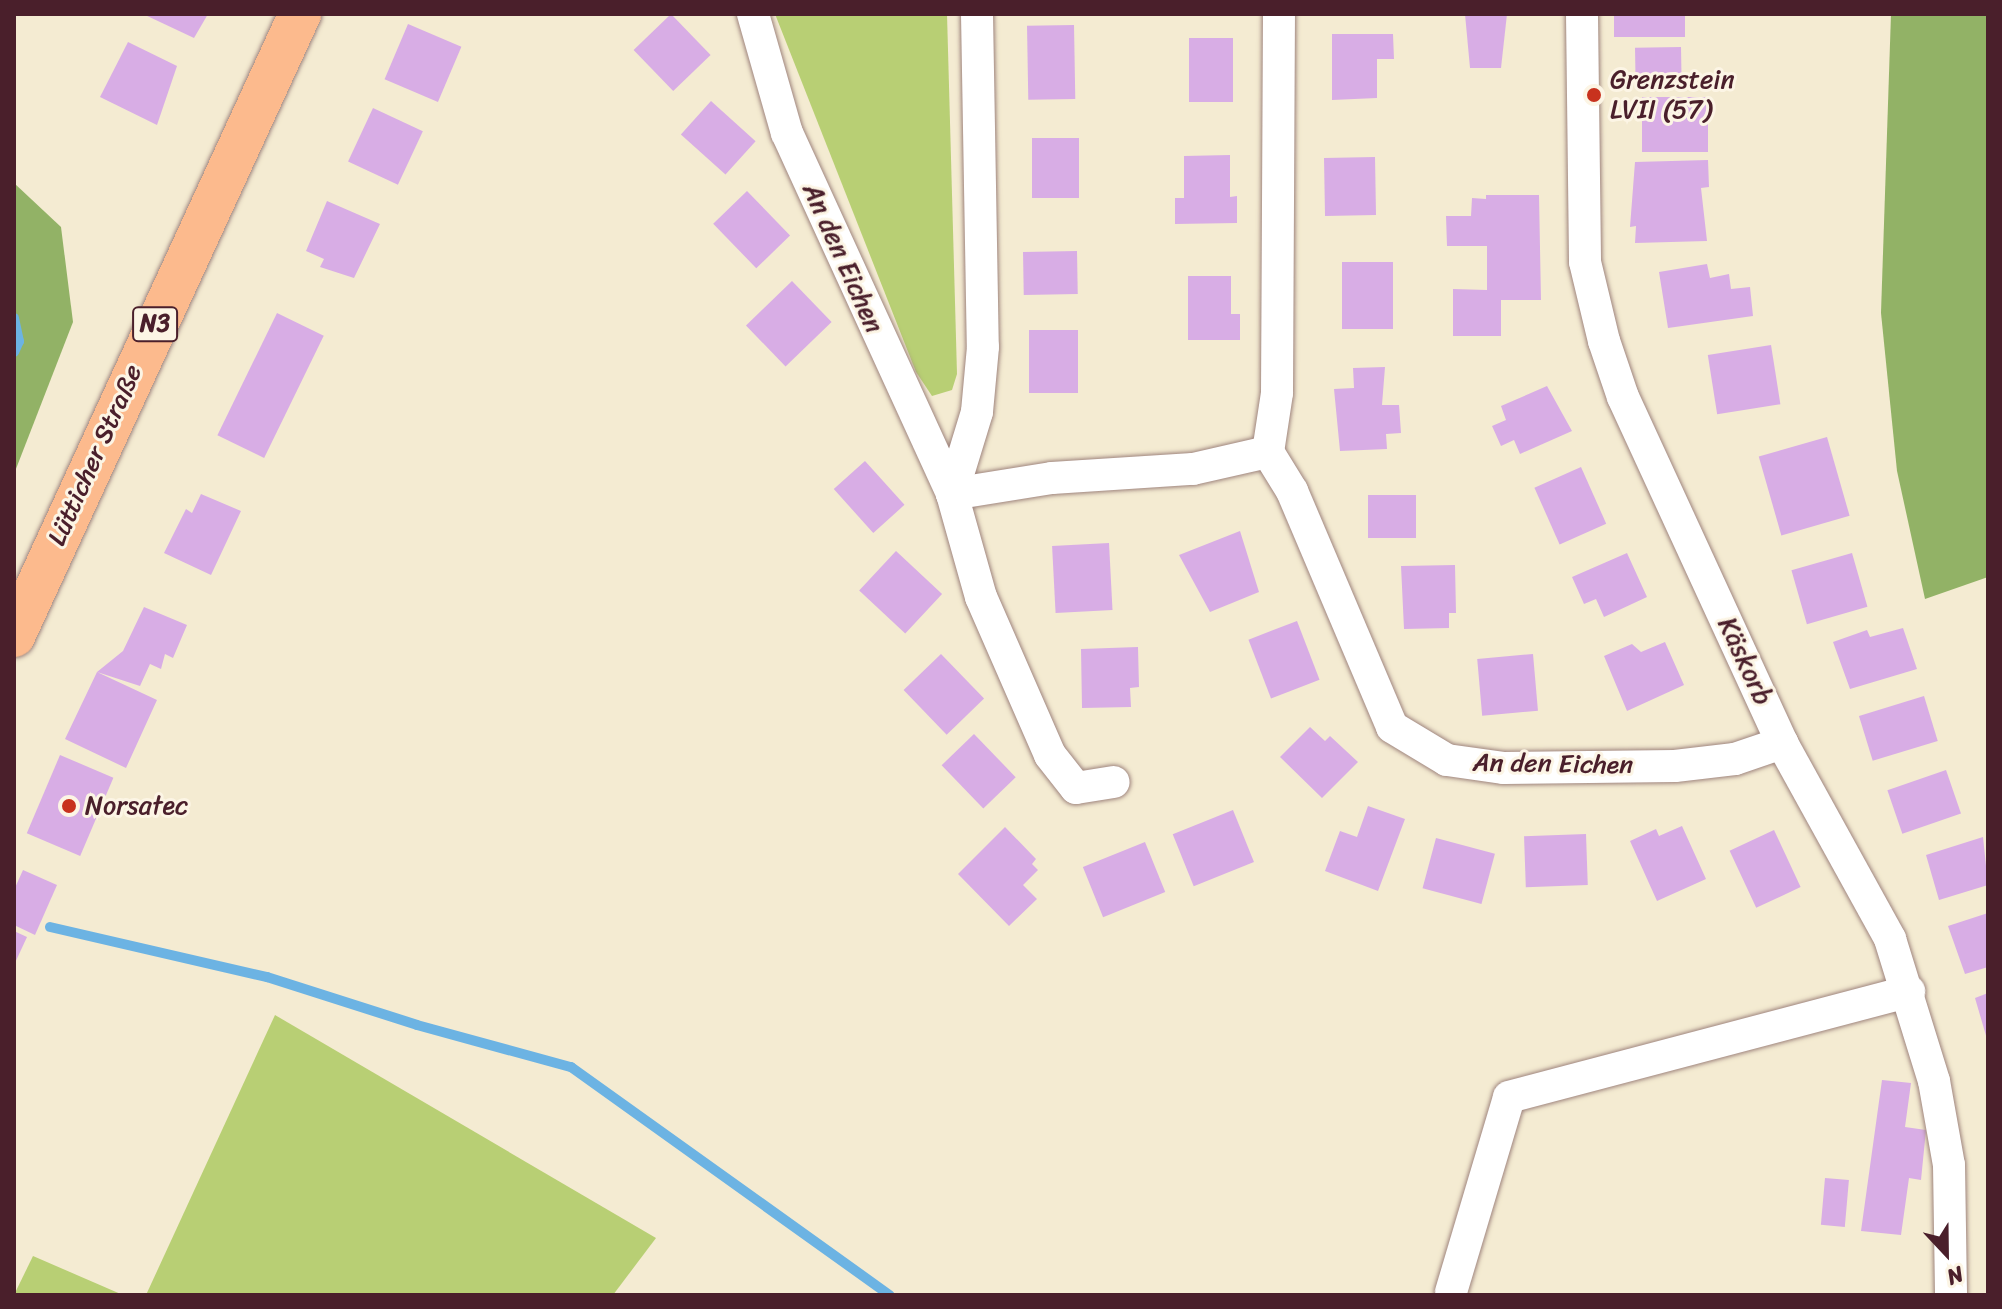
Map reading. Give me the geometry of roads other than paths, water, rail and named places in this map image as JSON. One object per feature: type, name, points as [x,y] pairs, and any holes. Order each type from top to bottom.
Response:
[{"type":"main road","name":"Lütticher Straße","points":[[14,636],[300,14]]},
{"type":"street","name":"An den Eichen","points":[[753,14],[787,133],[952,494],[981,597],[1050,755],[1076,788],[1114,782]]},
{"type":"street","points":[[977,14],[983,347],[977,412],[952,494],[1052,478],[1193,469],[1268,452],[1277,393],[1279,14]]},
{"type":"street","name":"Käskorb","points":[[1582,14],[1585,262],[1604,341],[1623,397],[1782,743],[1890,939],[1909,991],[1934,1081],[1949,1165],[1951,1295]]},
{"type":"street","name":"An den Eichen","points":[[1268,452],[1292,491],[1392,727],[1447,760],[1504,768],[1675,766],[1735,759],[1782,743]]},
{"type":"street","points":[[1451,1292],[1509,1097],[1909,991]]},
{"type":"waterway","points":[[14,318],[19,341],[14,352]]},
{"type":"waterway","points":[[50,927],[267,977],[417,1025],[571,1067],[890,1295]]},
{"type":"place","name":"Grenzstein LVII (57)","points":[[1594,95]]},
{"type":"place","name":"Norsatec","points":[[69,806]]}]
